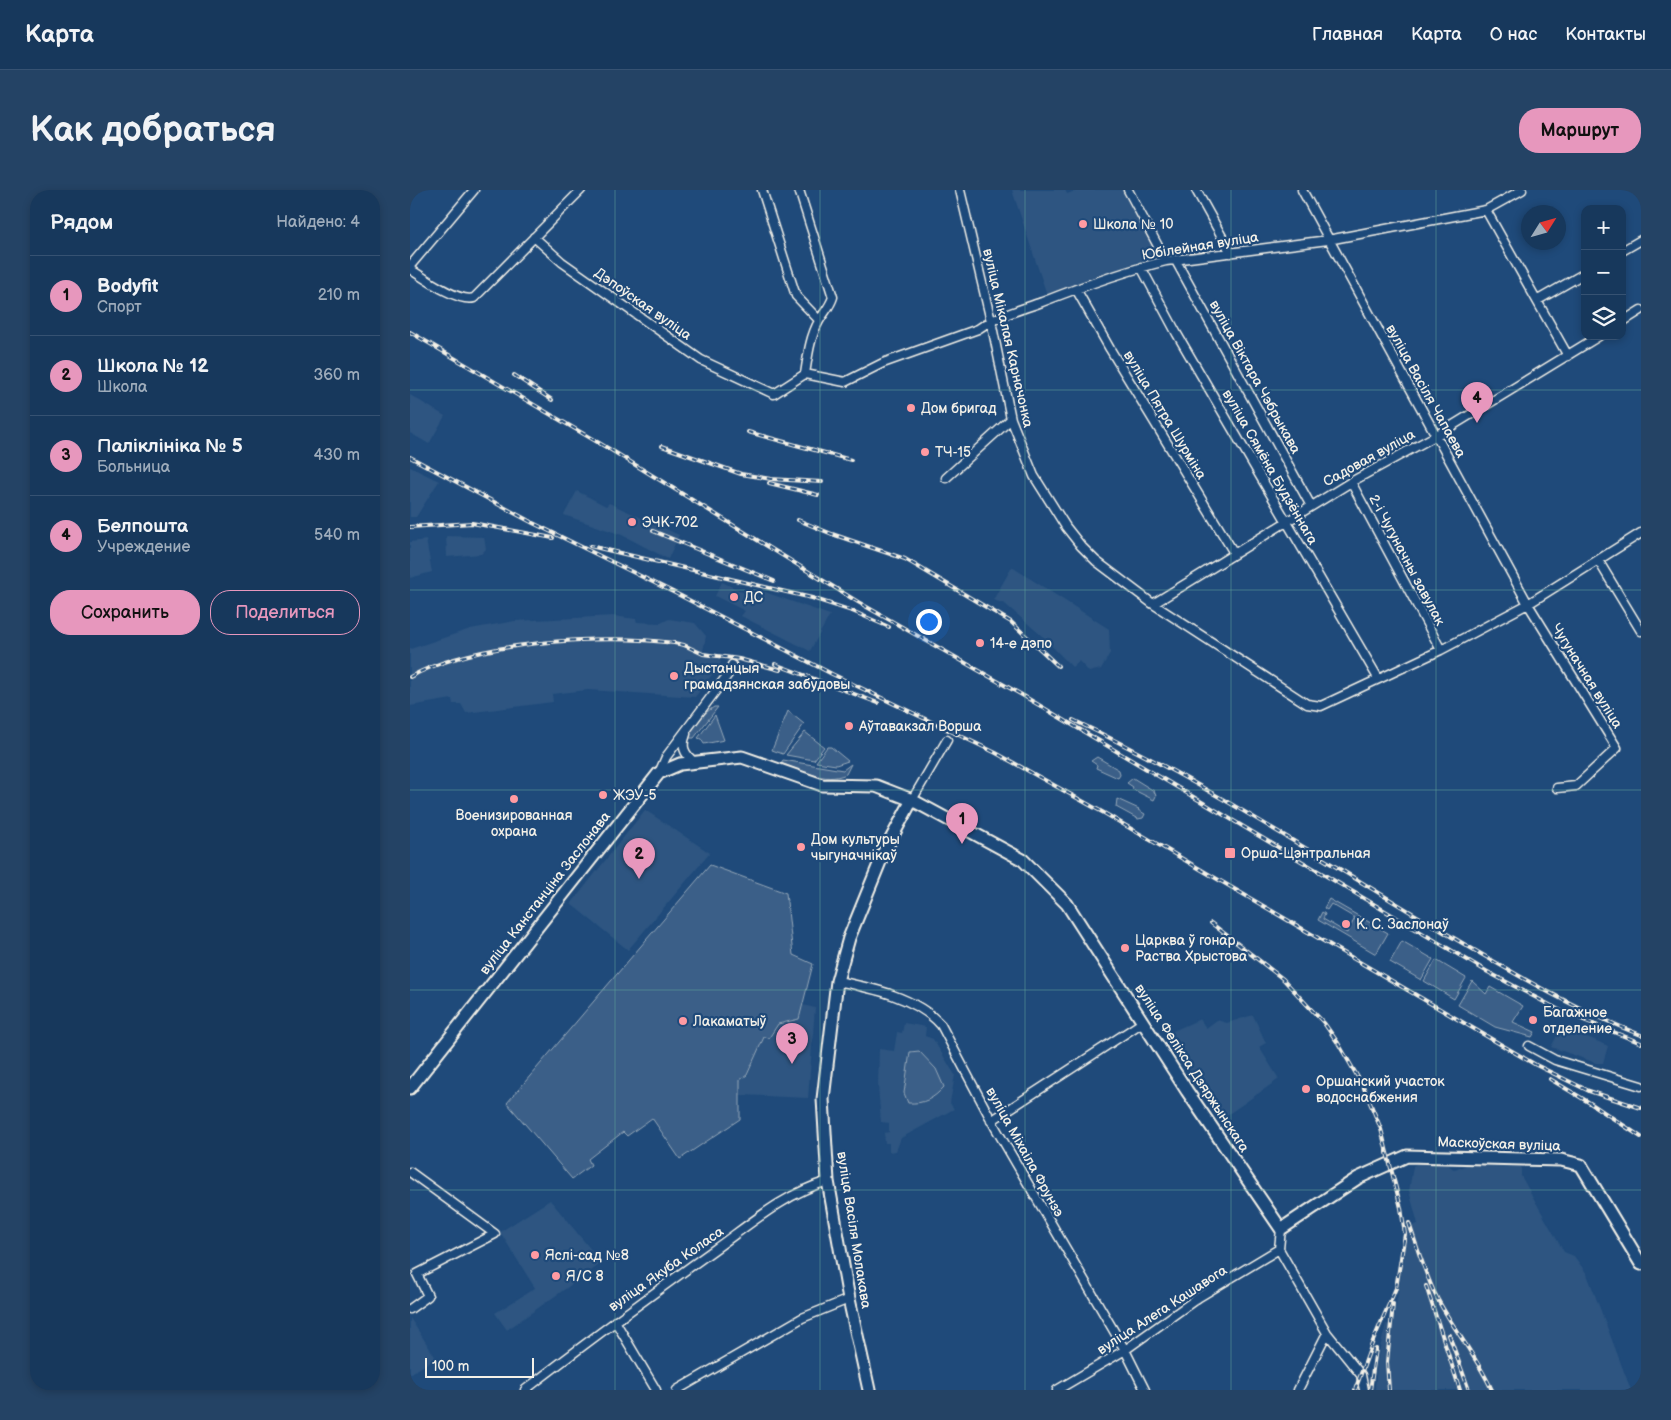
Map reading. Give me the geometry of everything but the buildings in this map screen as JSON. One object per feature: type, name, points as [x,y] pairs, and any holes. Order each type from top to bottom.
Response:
[{"type":"street","points":[[474,190],[410,268],[453,294],[470,300],[480,295],[581,190]]},
{"type":"street","points":[[762,190],[796,296],[819,320]]},
{"type":"street","points":[[800,190],[833,297],[830,307],[819,320],[808,348],[805,374]]},
{"type":"street","name":"вуліца Мікалая Карначонка","points":[[960,190],[991,321],[1010,419],[1034,476],[1080,546],[1096,562],[1153,604],[1308,704],[1321,706],[1378,678]]},
{"type":"street","points":[[1128,190],[1166,261]]},
{"type":"street","points":[[1196,190],[1231,253]]},
{"type":"street","name":"вуліца Васіля Чапаева","points":[[1302,190],[1528,604]]},
{"type":"street","name":"Юбілейная вуліца","points":[[805,374],[845,382],[883,363],[978,329],[991,321],[1076,289],[1140,267],[1166,261],[1328,240],[1486,210],[1522,190]]},
{"type":"street","points":[[1486,210],[1568,356]]},
{"type":"street","name":"Дэпоўская вуліца","points":[[534,237],[562,262],[701,360],[744,382],[774,394],[805,374]]},
{"type":"street","points":[[1624,250],[1641,240]]},
{"type":"street","name":"вуліца Віктара Чэбрыкава","points":[[1176,261],[1312,506]]},
{"type":"street","name":"вуліца Сямёна Будзённага","points":[[1140,267],[1177,334],[1378,678]]},
{"type":"street","points":[[1538,300],[1581,275]]},
{"type":"street","name":"вуліца Пятра Шурміна","points":[[1076,289],[1234,553]]},
{"type":"street","points":[[1626,319],[1641,310]]},
{"type":"street","name":"Садовая вуліца","points":[[1153,604],[1287,520],[1351,482],[1437,435],[1593,340]]},
{"type":"street","points":[[946,478],[1010,419]]},
{"type":"street","name":"2-і Чугуначны завулак","points":[[1351,482],[1441,650]]},
{"type":"street","points":[[1378,678],[1441,650],[1528,604],[1641,533]]},
{"type":"street","points":[[1598,560],[1641,630]]},
{"type":"street","name":"Чугуначная вуліца","points":[[1528,604],[1617,748],[1576,786],[1557,788]]},
{"type":"street","name":"вуліца Канстанціна Заслонава","points":[[410,1088],[659,773],[666,757],[730,674],[732,665]]},
{"type":"street","points":[[686,732],[682,747],[686,756],[694,762]]},
{"type":"street","name":"вуліца Васіля Молакава","points":[[869,1390],[828,1181],[823,1099],[837,981],[862,903],[884,852],[947,740]]},
{"type":"street","name":"вуліца Фелікса Дзяржынскага","points":[[659,773],[694,762],[742,757],[822,785],[876,786],[912,800],[1024,860],[1067,904],[1281,1229]]},
{"type":"street","name":"вуліца Міхаіла Фрунзэ","points":[[837,981],[899,998],[919,1006],[932,1015],[941,1025],[991,1120],[1125,1350],[1145,1390]]},
{"type":"street","points":[[991,1120],[1143,1022]]},
{"type":"street","points":[[1529,1046],[1555,1060],[1641,1086]]},
{"type":"street","name":"Маскоўская вуліца","points":[[1281,1229],[1358,1178],[1407,1156],[1562,1160],[1581,1165],[1641,1264]]},
{"type":"street","points":[[410,1172],[494,1234],[417,1274],[428,1296],[410,1309]]},
{"type":"street","name":"вуліца Якуба Коласа","points":[[525,1390],[615,1321],[797,1194],[828,1181]]},
{"type":"street","points":[[1281,1229],[1279,1249],[1327,1333],[1360,1375],[1364,1390]]},
{"type":"street","name":"вуліца Алега Кашавога","points":[[1057,1390],[1125,1350],[1199,1297],[1279,1249]]},
{"type":"street","points":[[677,1390],[802,1318],[850,1299]]},
{"type":"street","points":[[615,1321],[656,1390]]},
{"type":"street","points":[[1298,1390],[1327,1333]]},
{"type":"shaded area","name":"Школа № 10","points":[[1012,190],[1065,190],[1067,194],[1078,190],[1124,190],[1159,254],[1047,295]]},
{"type":"shaded area","points":[[410,395],[445,416],[429,444],[410,433]]},
{"type":"shaded area","points":[[410,467],[439,481],[416,517],[410,517]]},
{"type":"shaded area","points":[[577,491],[606,506],[609,503],[679,535],[668,559],[622,535],[564,515]]},
{"type":"shaded area","points":[[446,536],[484,537],[486,549],[481,554],[447,557]]},
{"type":"shaded area","points":[[426,540],[432,572],[410,578],[410,542]]},
{"type":"shaded area","points":[[1012,567],[1109,629],[1110,653],[1101,669],[1089,672],[1079,661],[1072,667],[1042,636],[1005,604],[993,600]]},
{"type":"shaded area","points":[[722,582],[753,597],[759,597],[762,591],[830,615],[810,651],[741,616],[745,611],[715,596]]},
{"type":"shaded area","points":[[613,616],[636,619],[637,622],[661,623],[669,619],[695,623],[706,636],[702,656],[719,659],[721,663],[695,697],[588,690],[552,694],[553,702],[466,713],[461,704],[453,704],[452,699],[410,706],[410,649],[470,629],[515,621]]},
{"type":"shaded area","points":[[714,707],[718,707],[694,738],[689,738],[692,728],[698,720]]},
{"type":"shaded area","points":[[788,711],[804,724],[783,754],[772,750]]},
{"type":"shaded area","points":[[715,715],[724,740],[704,744],[698,738]]},
{"type":"shaded area","points":[[805,732],[824,747],[814,760],[786,755]]},
{"type":"shaded area","points":[[827,747],[831,747],[848,761],[836,765],[816,762]]},
{"type":"shaded area","points":[[1097,757],[1119,770],[1120,775],[1118,778],[1096,768],[1097,765],[1091,761]]},
{"type":"shaded area","points":[[783,760],[843,770],[851,764],[846,774],[838,777],[821,777],[781,763]]},
{"type":"shaded area","points":[[1133,778],[1154,791],[1156,796],[1154,800],[1132,789],[1133,787],[1127,783]]},
{"type":"shaded area","points":[[1117,799],[1139,809],[1145,814],[1143,818],[1138,819],[1116,807]]},
{"type":"shaded area","points":[[645,810],[710,853],[628,950],[571,904]]},
{"type":"shaded area","name":"Лакаматыў","points":[[710,865],[786,893],[793,955],[813,964],[799,1019],[778,1024],[769,1038],[764,1037],[747,1075],[740,1080],[740,1119],[680,1159],[652,1118],[627,1136],[623,1132],[588,1159],[591,1165],[572,1179],[507,1103]]},
{"type":"shaded area","points":[[1329,899],[1388,933],[1376,954],[1318,920],[1322,912],[1325,914],[1323,919],[1347,933],[1355,918],[1331,904],[1327,910],[1324,908]]},
{"type":"shaded area","points":[[1402,941],[1433,959],[1421,980],[1390,962]]},
{"type":"shaded area","points":[[1436,960],[1466,978],[1454,999],[1424,981]]},
{"type":"shaded area","points":[[1472,981],[1486,994],[1490,987],[1523,1006],[1513,1022],[1535,1032],[1532,1037],[1495,1027],[1458,1005]]},
{"type":"shaded area","points":[[803,1005],[815,1008],[808,1098],[740,1095],[740,1080],[748,1075],[764,1036],[778,1024],[799,1019]]},
{"type":"shaded area","points":[[1253,1015],[1266,1043],[1259,1047],[1279,1079],[1220,1120],[1164,1035],[1200,1019],[1206,1028],[1217,1020],[1227,1023]]},
{"type":"shaded area","points":[[904,1023],[926,1027],[925,1036],[933,1039],[955,1075],[950,1103],[954,1109],[901,1138],[896,1151],[889,1152],[889,1143],[885,1143],[884,1133],[889,1132],[889,1123],[881,1122],[878,1086],[879,1049],[894,1051],[897,1032],[902,1033]]},
{"type":"shaded area","points":[[1562,1026],[1608,1046],[1603,1063],[1596,1063],[1551,1047]]},
{"type":"shaded area","points":[[919,1051],[936,1069],[944,1087],[928,1100],[919,1103],[908,1103],[904,1093],[910,1052]]},
{"type":"shaded area","points":[[1421,1161],[1447,1164],[1455,1170],[1466,1165],[1521,1167],[1521,1176],[1564,1252],[1574,1256],[1587,1274],[1631,1390],[1375,1390],[1377,1360],[1386,1324],[1393,1325],[1408,1227],[1418,1224],[1409,1191],[1413,1166]]},
{"type":"shaded area","name":"Я/С 8","points":[[550,1200],[602,1263],[507,1330],[495,1313],[535,1288],[500,1232]]},
{"type":"shaded area","points":[[410,1318],[436,1358],[410,1374]]},
{"type":"railway","points":[[410,332],[611,450],[858,602],[1022,695],[1486,971],[1561,1011],[1641,1043]]},
{"type":"railway","points":[[514,375],[552,400]]},
{"type":"railway","points":[[748,432],[851,460]]},
{"type":"railway","points":[[662,446],[741,474],[771,479],[822,482]]},
{"type":"railway","points":[[410,457],[533,523],[681,596],[832,674],[996,753],[1104,813],[1536,1065],[1589,1091],[1641,1108]]},
{"type":"railway","points":[[769,483],[818,495]]},
{"type":"railway","points":[[798,520],[832,534],[905,559],[1011,622],[1058,666]]},
{"type":"railway","points":[[410,527],[472,523],[553,538]]},
{"type":"railway","points":[[653,531],[774,581]]},
{"type":"railway","points":[[590,546],[812,598],[852,611],[889,627]]},
{"type":"railway","points":[[410,677],[436,665],[502,648],[539,643],[612,639],[674,643],[684,645],[703,654],[739,659],[780,670]]},
{"type":"railway","points":[[775,664],[878,703]]},
{"type":"railway","points":[[1073,720],[1216,795],[1518,975],[1566,1001],[1641,1035]]},
{"type":"railway","points":[[1211,923],[1283,979],[1324,1023],[1363,1086],[1381,1129],[1401,1208],[1405,1234],[1396,1288],[1373,1341],[1355,1390]]},
{"type":"railway","points":[[1550,1079],[1641,1137]]},
{"type":"railway","points":[[1409,1223],[1437,1298],[1492,1390]]},
{"type":"railway","points":[[1426,1286],[1460,1390]]},
{"type":"railway","points":[[1389,1390],[1387,1362],[1393,1304]]},
{"type":"railway","points":[[1449,1335],[1469,1390]]},
{"type":"railway","points":[[1370,1390],[1376,1349]]},
{"type":"place","name":"Школа № 10","points":[[1083,224]]},
{"type":"place","name":"Дом бригад","points":[[911,408]]},
{"type":"place","name":"Белпошта","points":[[1477,423]]},
{"type":"place","name":"ТЧ-15","points":[[925,452]]},
{"type":"place","name":"ЭЧК-702","points":[[632,522]]},
{"type":"place","name":"ДС","points":[[734,597]]},
{"type":"place","name":"14-е дэпо","points":[[980,643]]},
{"type":"place","name":"Дыстанцыя грамадзянская забудовы","points":[[674,676]]},
{"type":"place","name":"Аўтавакзал Ворша","points":[[849,726]]},
{"type":"place","name":"ЖЭУ-5","points":[[603,795]]},
{"type":"place","name":"Военизированная охрана","points":[[514,799]]},
{"type":"place","name":"Bodyfit","points":[[962,844]]},
{"type":"place","name":"Дом культуры чыгуначнікаў","points":[[801,847]]},
{"type":"place","name":"Орша-Цэнтральная","points":[[1230,853]]},
{"type":"place","name":"Школа № 12","points":[[639,879]]},
{"type":"place","name":"К. С. Заслонаў","points":[[1346,924]]},
{"type":"place","name":"Царква ў гонар Раства Хрыстова","points":[[1125,948]]},
{"type":"place","name":"Багажное отделение","points":[[1533,1020]]},
{"type":"place","name":"Лакаматыў","points":[[683,1021]]},
{"type":"place","name":"Паліклініка № 5","points":[[792,1064]]},
{"type":"place","name":"Оршанский участок водоснабжения","points":[[1306,1089]]},
{"type":"place","name":"Яслі-сад №8","points":[[535,1255]]},
{"type":"place","name":"Я/С 8","points":[[556,1276]]}]
